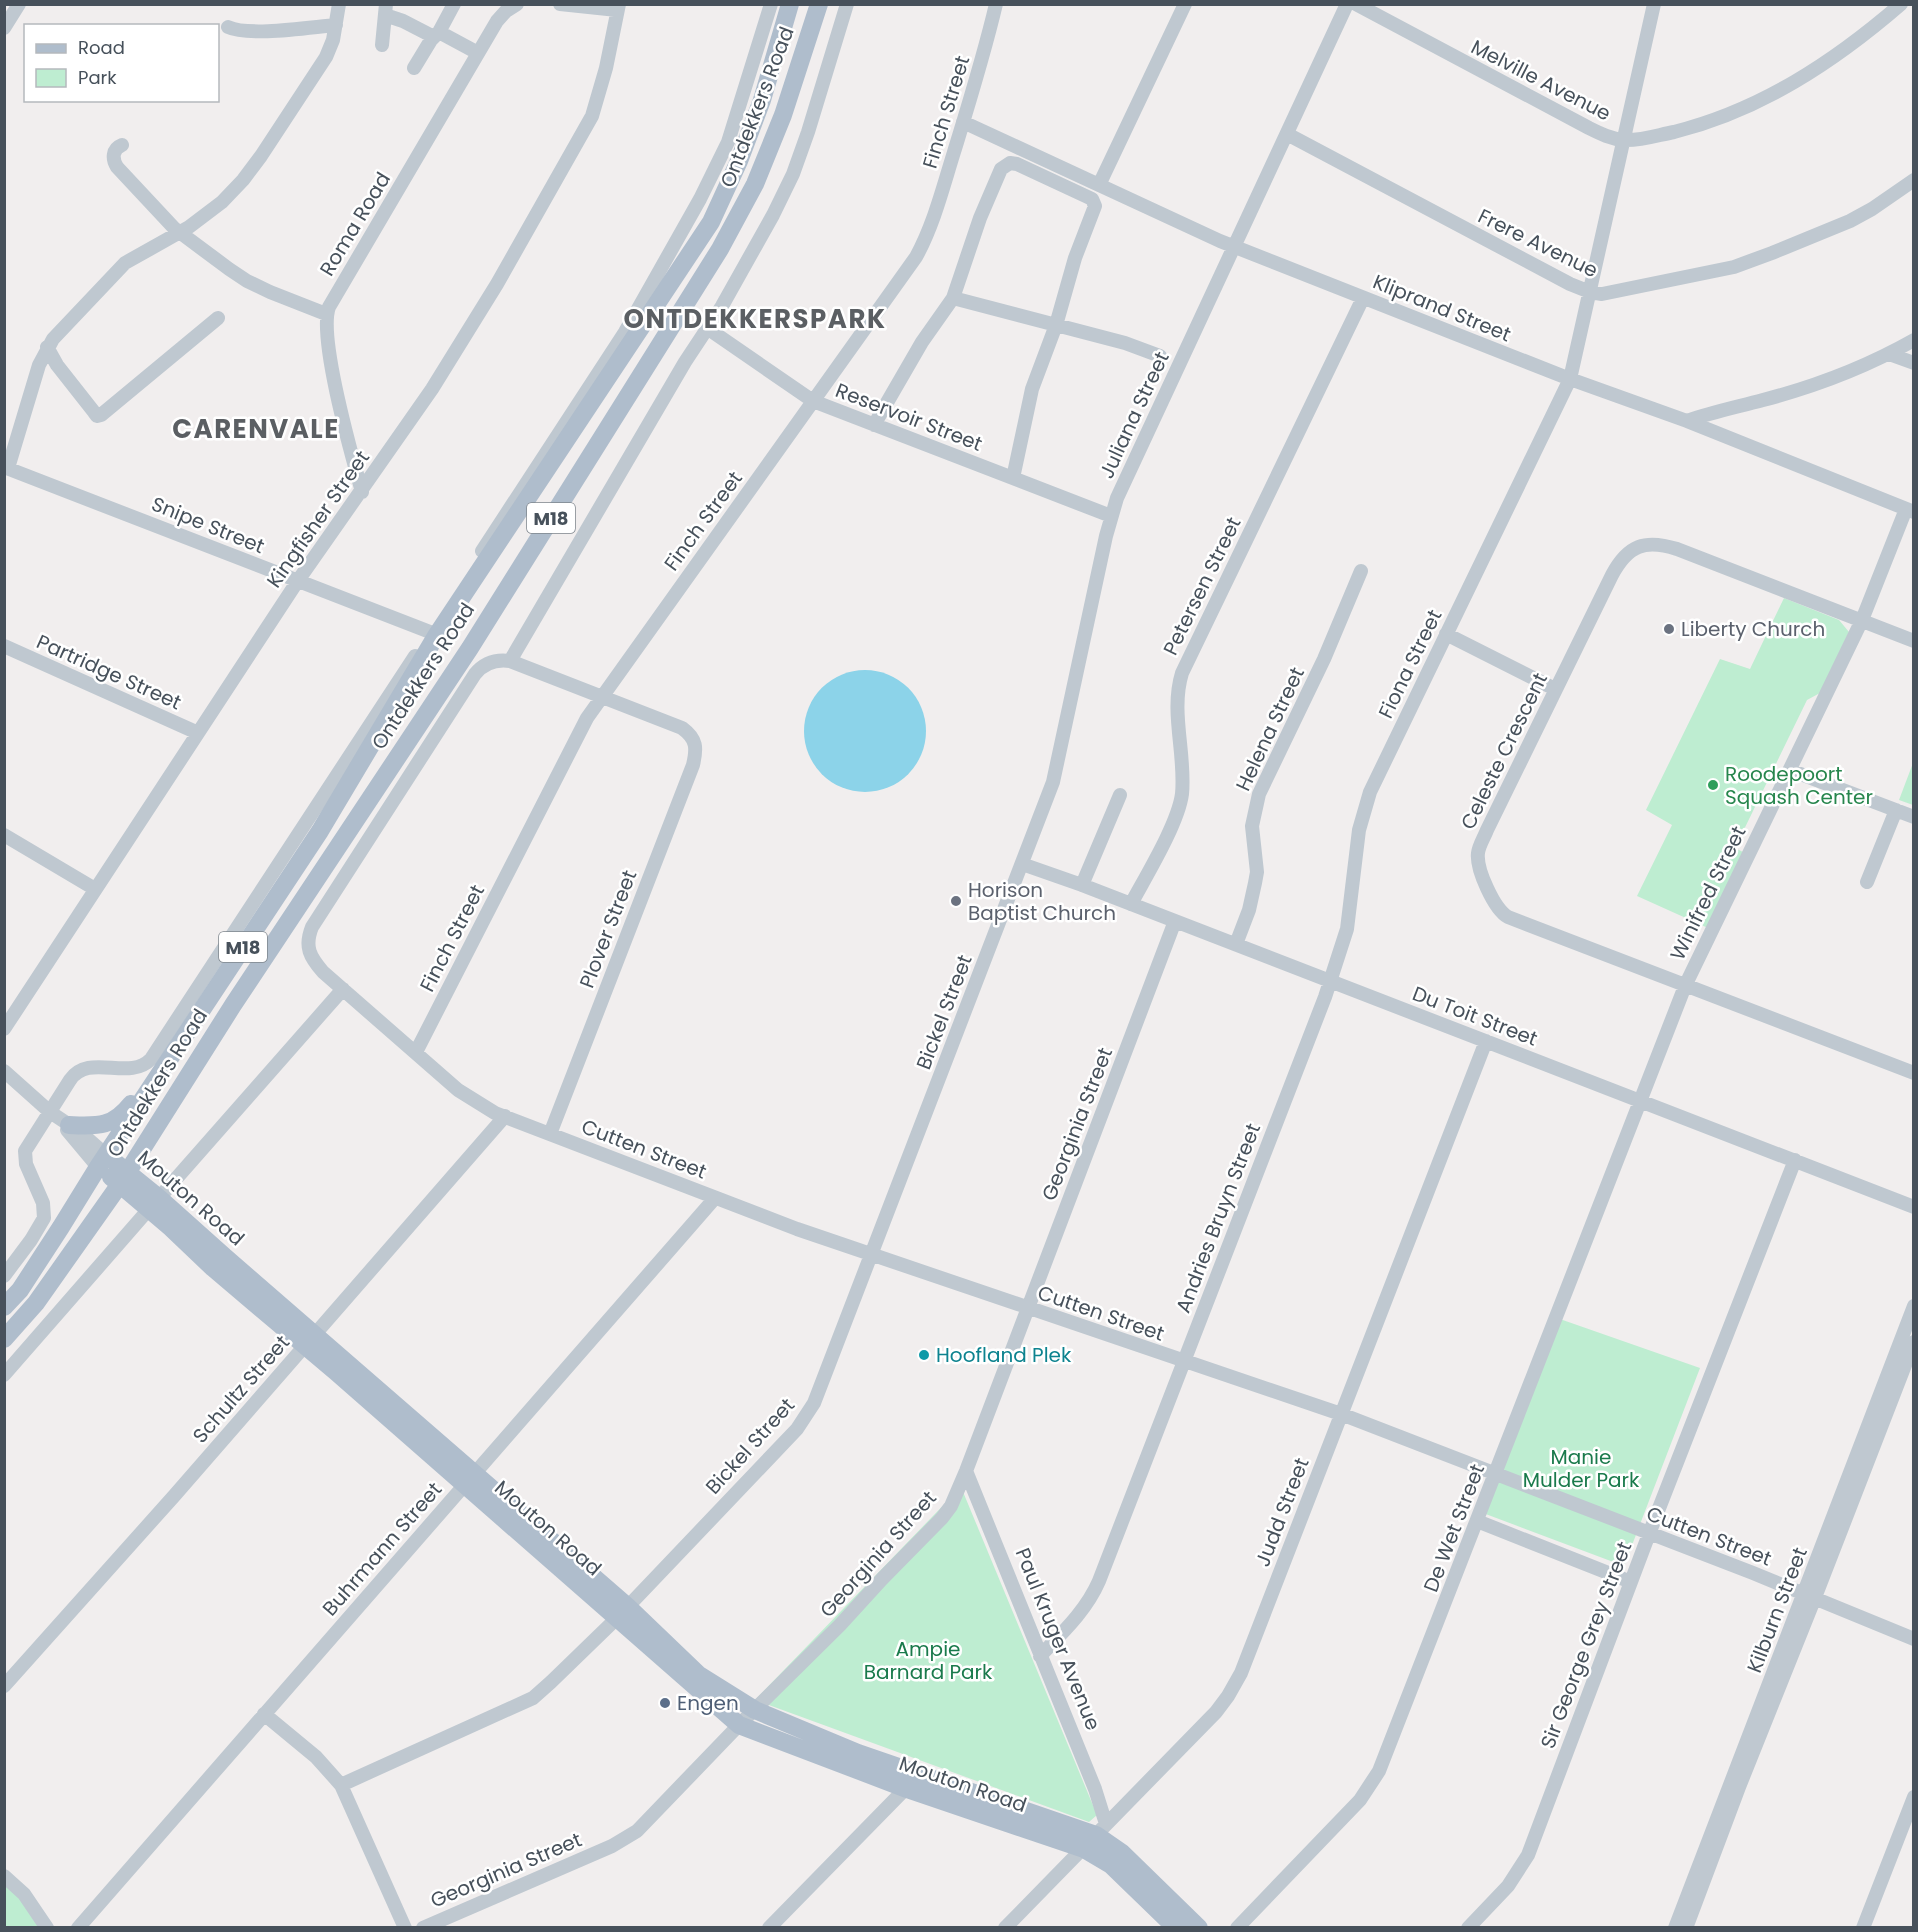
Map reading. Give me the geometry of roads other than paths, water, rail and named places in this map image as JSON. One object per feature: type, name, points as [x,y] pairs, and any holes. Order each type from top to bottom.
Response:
[{"type":"main road","name":"Ontdekkers Road","points":[[4,1307],[20,1290],[102,1161],[320,831],[436,636],[711,222],[739,161],[758,110],[789,4]]},
{"type":"main road","name":"Ontdekkers Road","points":[[4,1339],[36,1303],[124,1178],[233,1005],[470,648],[720,249],[754,184],[775,134],[819,4]]},
{"type":"main road","points":[[59,1118],[99,1126],[116,1119],[167,1064]]},
{"type":"main road","name":"Mouton Road","points":[[102,1161],[154,1204],[225,1257],[310,1340],[622,1612],[699,1675],[755,1710],[858,1753],[913,1782]]},
{"type":"main road","name":"Mouton Road","points":[[622,1612],[739,1725],[913,1782],[1095,1836]]},
{"type":"main road","points":[[1095,1836],[1111,1865],[1176,1928]]},
{"type":"main road","points":[[1095,1836],[1122,1853],[1199,1928]]},
{"type":"street","points":[[4,28],[20,4]]},
{"type":"street","points":[[6,468],[39,364],[47,347],[125,263],[180,232],[222,202],[251,171],[331,48],[339,4]]},
{"type":"street","points":[[414,68],[453,4]]},
{"type":"street","name":"Roma Road","points":[[326,314],[497,21],[517,4]]},
{"type":"street","points":[[560,4],[618,7]]},
{"type":"street","points":[[601,697],[510,661],[685,362],[722,306],[757,245],[793,174],[847,4]]},
{"type":"street","name":"Finch Street","points":[[416,1052],[581,728],[921,247],[935,212],[963,122],[986,47],[996,4]]},
{"type":"street","points":[[1099,185],[1185,4]]},
{"type":"street","name":"Juliana Street","points":[[1022,864],[1057,767],[1111,516],[1131,465],[1347,4]]},
{"type":"street","name":"Melville Avenue","points":[[1356,4],[1590,128],[1604,135],[1624,140],[1684,129],[1766,99],[1826,62],[1901,4]]},
{"type":"street","name":"Fiona Street","points":[[1331,981],[1349,923],[1359,830],[1367,799],[1570,379],[1653,4]]},
{"type":"street","name":"Ontdekkers Road","points":[[4,1276],[44,1218],[44,1208],[26,1164],[25,1155],[28,1145],[59,1118],[70,1080],[80,1070],[90,1067],[137,1067],[151,1059],[625,332],[669,257],[728,142],[766,5]]},
{"type":"street","name":"Kingfisher Street","points":[[4,1029],[297,582],[362,492],[444,370],[497,284],[588,124],[597,103],[606,68],[618,7]]},
{"type":"street","points":[[382,45],[385,10],[403,21],[478,53]]},
{"type":"street","points":[[228,27],[251,30],[336,25]]},
{"type":"street","name":"Kliprand Street","points":[[963,122],[1234,247],[1570,379],[1687,421],[1910,511]]},
{"type":"street","name":"Frere Avenue","points":[[1287,134],[1562,279],[1590,292],[1602,294],[1616,293],[1734,267],[1802,242],[1850,221],[1914,180]]},
{"type":"street","points":[[122,145],[115,150],[114,154],[117,167],[174,228],[247,281],[326,314],[328,345],[362,492]]},
{"type":"street","points":[[874,425],[922,342],[953,298],[980,218],[1001,169],[1010,163],[1017,164],[1092,199],[1095,206],[1075,258],[1056,325],[1032,390],[1014,478]]},
{"type":"street","points":[[953,298],[1125,343],[1160,357]]},
{"type":"street","name":"Petersen Street","points":[[1131,904],[1167,835],[1182,795],[1177,694],[1182,673],[1364,298]]},
{"type":"street","points":[[47,347],[63,373],[97,416],[218,318]]},
{"type":"street","name":"Reservoir Street","points":[[707,328],[813,402],[1111,516]]},
{"type":"street","points":[[1687,421],[1710,412],[1800,389],[1889,354],[1914,340]]},
{"type":"street","points":[[1889,354],[1914,363]]},
{"type":"street","name":"Snipe Street","points":[[6,468],[430,632]]},
{"type":"street","name":"Winifred Street","points":[[1640,1100],[1685,986],[1862,620],[1910,511]]},
{"type":"street","name":"Celeste Crescent","points":[[1914,641],[1677,549],[1648,544],[1630,551],[1619,562],[1555,688],[1479,848],[1478,862],[1494,903],[1499,911],[1508,918],[1914,1073]]},
{"type":"street","name":"Helena Street","points":[[1236,944],[1256,883],[1252,826],[1259,794],[1324,659],[1361,571]]},
{"type":"street","points":[[1446,634],[1555,688]]},
{"type":"street","name":"Partridge Street","points":[[4,646],[198,733]]},
{"type":"street","name":"Cutten Street","points":[[510,661],[493,661],[482,666],[475,674],[312,927],[307,947],[313,961],[458,1090],[495,1113],[715,1198],[870,1255],[1341,1414],[1753,1573],[1809,1598],[1914,1639]]},
{"type":"street","name":"Plover Street","points":[[550,1134],[693,765],[696,751],[693,736],[682,728],[601,697]]},
{"type":"street","points":[[1790,770],[1914,817]]},
{"type":"street","points":[[1082,885],[1120,795]]},
{"type":"street","points":[[1867,882],[1896,810]]},
{"type":"street","points":[[4,835],[95,889]]},
{"type":"street","name":"Du Toit Street","points":[[1022,864],[1236,944],[1914,1207]]},
{"type":"street","name":"Bickel Street","points":[[341,1785],[533,1698],[622,1612],[803,1422],[814,1403],[1022,864]]},
{"type":"street","name":"Georginia Street","points":[[423,1928],[625,1839],[637,1831],[840,1625],[951,1506],[1175,921]]},
{"type":"street","name":"Andries Bruyn Street","points":[[1040,1656],[1069,1626],[1095,1591],[1331,981]]},
{"type":"street","points":[[4,1375],[343,989]]},
{"type":"street","name":"Judd Street","points":[[1005,1928],[1205,1723],[1228,1696],[1246,1660],[1486,1041]]},
{"type":"street","name":"Mouton Road","points":[[4,1071],[59,1118],[102,1161]]},
{"type":"street","name":"De Wet Street","points":[[1237,1928],[1360,1800],[1375,1778],[1392,1742],[1640,1100]]},
{"type":"street","name":"Schultz Street","points":[[4,1686],[505,1116]]},
{"type":"street","name":"Sir George Grey Street","points":[[1468,1928],[1508,1886],[1528,1855],[1630,1582],[1795,1160]]},
{"type":"street","name":"Buhrmann Street","points":[[78,1928],[715,1198]]},
{"type":"street","name":"Kilburn Street","points":[[1675,1928],[1809,1598],[1909,1330],[1914,1305]]},
{"type":"street","name":"Kilburn Street","points":[[1869,1440],[1914,1342]]},
{"type":"street","name":"Paul Kruger Avenue","points":[[966,1471],[1095,1789],[1095,1836]]},
{"type":"street","points":[[1477,1521],[1630,1582]]},
{"type":"street","points":[[264,1714],[316,1757],[341,1785],[405,1928]]},
{"type":"street","points":[[769,1928],[913,1782]]},
{"type":"street","name":"Kilburn Street","points":[[1686,1928],[1735,1785]]},
{"type":"street","points":[[1863,1928],[1914,1797]]},
{"type":"street","points":[[4,1876],[24,1893],[46,1928]]},
{"type":"water","points":[[865,670],[888,675],[899,680],[908,688],[916,697],[921,708],[926,731],[921,754],[916,765],[908,774],[899,782],[888,787],[865,792],[842,787],[831,782],[822,774],[814,765],[809,754],[804,731],[809,708],[814,697],[822,688],[831,680],[842,675]]},
{"type":"place","name":"Liberty Church","points":[[1669,629]]},
{"type":"place","name":"Roodepoort Squash Center","points":[[1713,785]]},
{"type":"place","name":"Horison Baptist Church","points":[[956,901]]},
{"type":"place","name":"Hoofland Plek","points":[[924,1355]]},
{"type":"place","name":"Engen","points":[[665,1703]]},
{"type":"district","name":"ONTDEKKERSPARK","points":[[755,319]]},
{"type":"district","name":"CARENVALE","points":[[256,429]]},
{"type":"park label","name":"Manie Mulder Park","points":[[1581,1468]]},
{"type":"park label","name":"Ampie Barnard Park","points":[[928,1660]]}]
